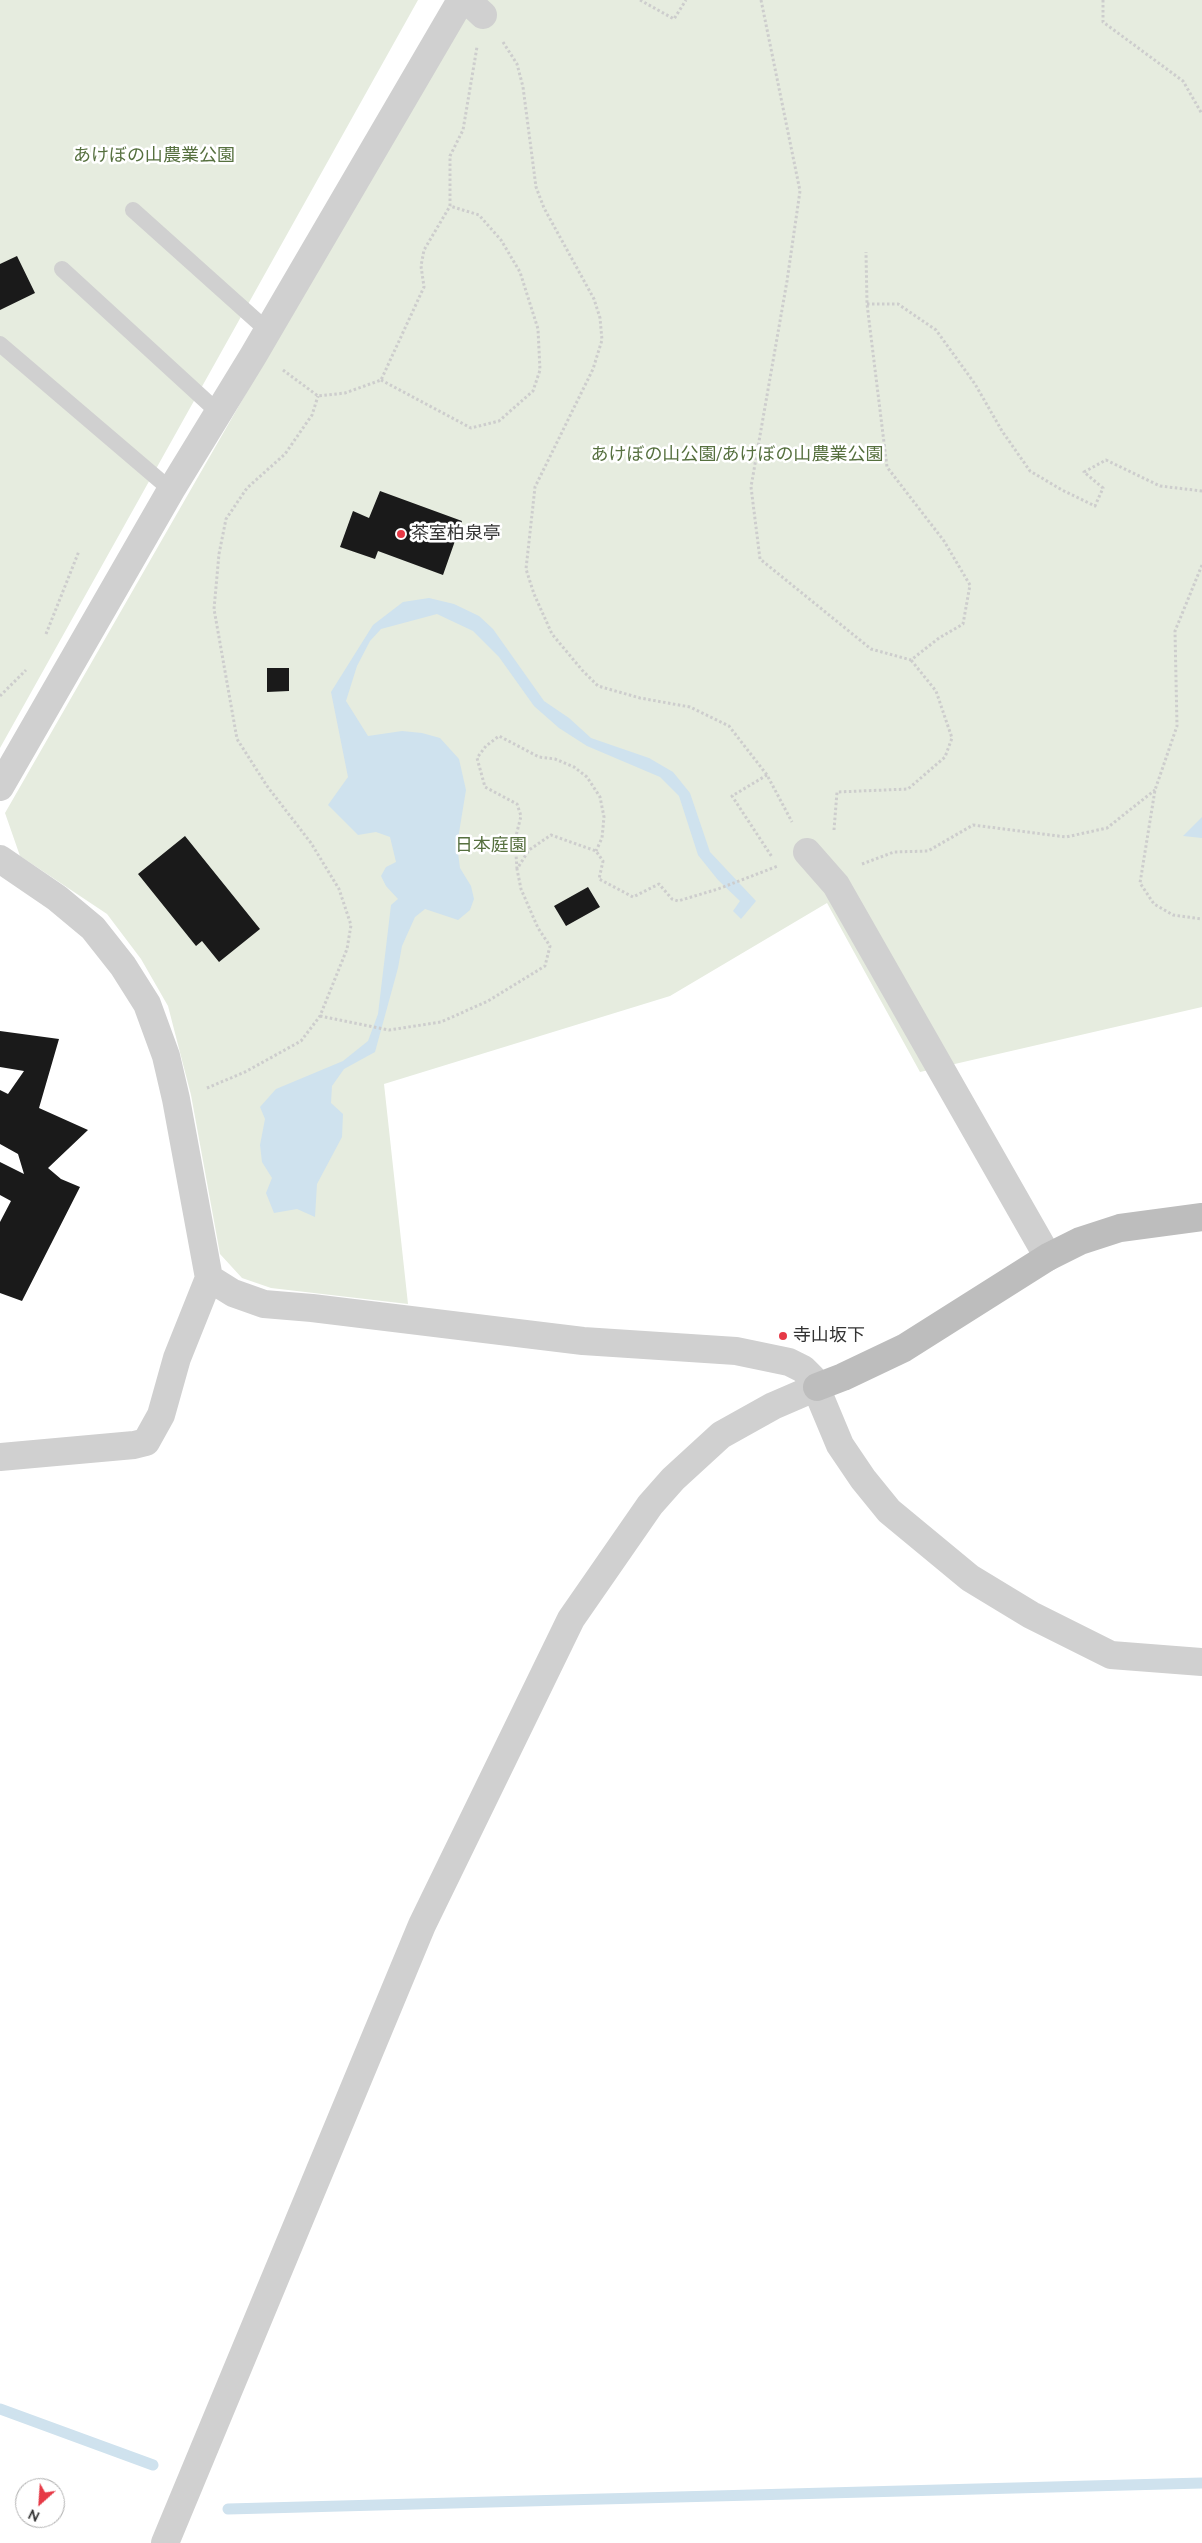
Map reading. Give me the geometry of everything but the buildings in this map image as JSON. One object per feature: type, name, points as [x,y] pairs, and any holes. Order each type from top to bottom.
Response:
[{"type":"street","points":[[0,787],[171,490],[254,356],[460,0]]},
{"type":"street","points":[[807,852],[830,877],[1048,1257]]},
{"type":"street","points":[[0,860],[57,898],[86,922],[122,966],[147,1004],[166,1056],[176,1099],[209,1278],[177,1358],[160,1415],[146,1442],[134,1445],[0,1458]]},
{"type":"street","points":[[165,2543],[422,1925],[571,1619],[650,1505],[673,1479],[721,1435],[773,1406],[843,1377],[904,1348],[1048,1257],[1080,1241],[1120,1228],[1202,1217]]},
{"type":"street","points":[[209,1278],[233,1293],[264,1304],[312,1308],[583,1341],[736,1352],[774,1357],[803,1369],[817,1387],[840,1445],[873,1492],[889,1511],[970,1578],[1031,1615],[1111,1655],[1202,1662]]},
{"type":"lane","points":[[133,210],[268,331]]},
{"type":"lane","points":[[62,269],[218,412]]},
{"type":"lane","points":[[0,344],[171,490]]},
{"type":"path","points":[[640,0],[674,19],[686,0]]},
{"type":"path","points":[[761,0],[800,191],[787,281],[750,487],[760,559],[871,650],[911,660],[936,691],[952,738],[945,757],[908,789],[837,792],[830,877],[894,852],[928,851],[973,826],[1066,837],[1107,828],[1155,790]]},
{"type":"path","points":[[1103,0],[1103,22],[1183,81],[1202,114]]},
{"type":"path","points":[[254,356],[287,371],[318,396],[345,393],[381,380],[424,287],[421,266],[424,250],[450,206],[450,156],[463,130],[475,8]]},
{"type":"path","points":[[475,8],[517,64],[523,87],[536,187],[544,208],[594,299],[600,318],[602,340],[592,368],[535,487],[526,569],[534,594],[552,634],[598,686],[640,698],[690,707],[729,726],[767,775],[807,852]]},
{"type":"path","points":[[381,380],[471,428],[500,421],[532,391],[540,370],[538,329],[520,272],[501,240],[479,215],[450,206]]},
{"type":"path","points":[[866,252],[867,304],[887,467],[944,542],[970,585],[962,624],[939,638],[911,660]]},
{"type":"path","points":[[867,304],[898,304],[936,330],[975,384],[1002,431],[1030,472],[1062,490],[1095,506],[1103,488],[1084,472],[1106,460],[1160,486],[1202,491]]},
{"type":"path","points":[[176,1099],[245,1072],[301,1041],[320,1016],[347,949],[351,925],[340,889],[312,843],[267,786],[237,739],[214,609],[219,554],[226,519],[247,488],[285,454],[312,415],[318,396]]},
{"type":"path","points":[[43,643],[79,551]]},
{"type":"path","points":[[1202,565],[1175,631],[1177,726],[1155,790],[1140,883],[1154,904],[1173,915],[1202,919]]},
{"type":"path","points":[[0,696],[30,666]]},
{"type":"path","points":[[320,1016],[389,1030],[441,1022],[488,1001],[545,966],[550,946],[538,928],[521,889],[517,869],[516,840],[521,816],[517,804],[485,787],[478,758],[486,746],[499,736],[539,757],[555,759],[574,767],[587,777],[600,798],[604,817],[602,838],[596,850]]},
{"type":"path","points":[[517,869],[529,850],[551,835],[596,850],[603,861],[599,878],[633,897],[659,884],[672,899],[678,901],[742,880],[778,866],[732,796],[767,775]]},
{"type":"green space","name":"あけぼの山農業公園","points":[[0,0],[418,0],[0,748]]},
{"type":"green space","name":"あけぼの山公園/あけぼの山農業公園","points":[[472,0],[1202,0],[1202,1007],[920,1072],[827,903],[670,996],[384,1084],[408,1304],[271,1288],[242,1278],[220,1254],[191,1095],[168,1006],[141,959],[107,914],[20,856],[5,813]]},
{"type":"water","points":[[429,598],[454,604],[479,616],[493,629],[544,701],[569,718],[591,738],[649,758],[673,772],[690,793],[710,852],[756,901],[741,919],[733,911],[740,901],[718,880],[698,855],[679,796],[660,777],[587,746],[559,728],[534,706],[499,657],[473,631],[437,614],[381,629],[370,641],[357,666],[346,701],[368,736],[402,731],[422,733],[440,738],[459,759],[466,790],[457,845],[460,868],[471,886],[474,899],[470,910],[458,920],[425,909],[415,917],[402,946],[398,968],[375,1052],[344,1069],[332,1086],[331,1103],[343,1114],[342,1137],[317,1184],[315,1217],[297,1209],[274,1213],[266,1193],[272,1178],[262,1162],[260,1145],[265,1119],[260,1107],[276,1089],[343,1061],[368,1041],[378,1014],[391,905],[398,899],[386,886],[381,876],[386,867],[396,862],[390,837],[376,832],[358,835],[328,805],[348,777],[331,692],[373,625],[403,602]]},
{"type":"water","points":[[1202,817],[1202,838],[1183,836]]},
{"type":"waterway","points":[[0,2409],[153,2465]]},
{"type":"waterway","points":[[228,2509],[1202,2483]]},
{"type":"place","name":"茶室柏泉亭","points":[[401,534]]},
{"type":"place","name":"寺山坂下","points":[[783,1336]]},
{"type":"park label","name":"日本庭園","points":[[491,846]]}]
